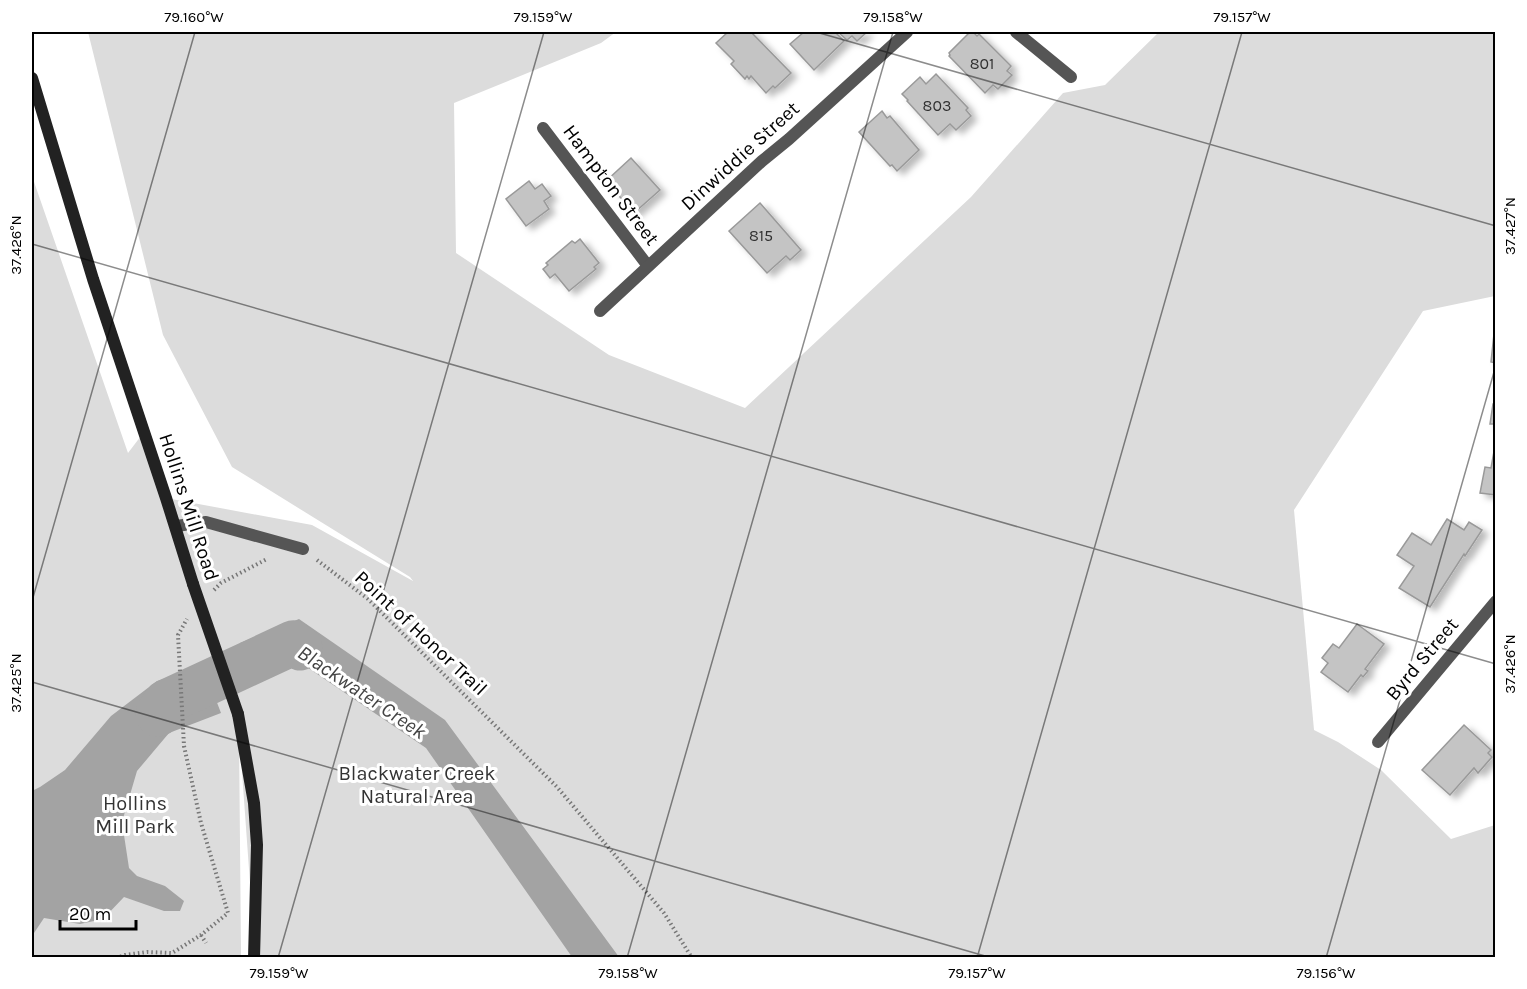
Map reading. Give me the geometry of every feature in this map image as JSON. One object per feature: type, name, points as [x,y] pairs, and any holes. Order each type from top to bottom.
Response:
[{"type":"street","name":"Dinwiddie Street","points":[[600,311],[762,161],[908,32]]},
{"type":"street","points":[[1016,32],[1071,77]]},
{"type":"street","name":"Hollins Mill Road","points":[[32,78],[93,279],[238,714],[254,803],[256,834],[254,957]]},
{"type":"street","name":"Hampton Street","points":[[543,128],[648,266]]},
{"type":"street","points":[[176,526],[206,522],[303,549]]},
{"type":"street","name":"Byrd Street","points":[[1378,742],[1496,601]]},
{"type":"path","name":"Point of Honor Trail","points":[[303,549],[368,599],[557,787],[664,913],[692,957]]},
{"type":"path","points":[[207,597],[221,583],[270,558]]},
{"type":"path","points":[[116,957],[147,952],[172,953],[201,935],[228,913],[201,823],[184,746],[178,635],[192,610]]},
{"type":"path","points":[[201,935],[206,943]]},
{"type":"green space","points":[[88,32],[616,32],[601,43],[454,103],[456,253],[609,355],[745,408],[971,197],[1063,93],[1105,85],[1159,32],[1495,32],[1495,296],[1423,311],[1294,510],[1314,730],[1338,742],[1381,770],[1451,839],[1495,825],[1495,957],[254,957],[239,730],[241,957],[32,957],[32,176],[128,453],[144,432],[166,498],[312,525],[413,581],[232,467],[163,335]]},
{"type":"water","points":[[299,619],[445,720],[619,957],[572,957],[426,748],[292,657],[246,676],[240,643]]},
{"type":"water","points":[[203,666],[221,713],[169,733],[137,771],[122,822],[129,868],[137,876],[165,886],[184,901],[180,911],[164,911],[124,897],[103,919],[80,924],[44,918],[32,936],[32,791],[65,770],[111,716],[157,681]]},
{"type":"building","points":[[728,32],[751,32],[791,73],[766,93],[751,76],[745,79],[731,64],[734,61],[716,43]]},
{"type":"building","points":[[804,32],[835,32],[844,41],[814,70],[790,44]]},
{"type":"building","points":[[838,32],[867,32],[857,41],[852,36],[847,40]]},
{"type":"building","points":[[970,32],[977,36],[979,34],[1011,66],[1007,71],[1012,75],[998,89],[993,85],[985,93],[949,56],[949,53]]},
{"type":"building","points":[[936,74],[968,108],[966,110],[971,116],[956,130],[950,124],[938,135],[902,94],[920,77],[926,84]]},
{"type":"building","points":[[882,111],[887,118],[890,116],[919,150],[897,171],[859,132]]},
{"type":"building","points":[[631,158],[660,190],[634,213],[606,181]]},
{"type":"building","points":[[529,181],[535,189],[542,184],[551,196],[544,201],[549,209],[526,226],[506,199]]},
{"type":"building","points":[[760,203],[801,250],[790,260],[786,256],[767,273],[729,231]]},
{"type":"building","points":[[580,239],[599,263],[594,267],[596,269],[569,291],[555,274],[550,278],[543,269],[548,265],[546,263],[572,241],[575,243]]},
{"type":"building","points":[[1494,334],[1496,334],[1496,363],[1491,362]]},
{"type":"building","points":[[1493,404],[1496,404],[1496,424],[1490,424]]},
{"type":"building","points":[[1495,446],[1496,495],[1480,493],[1485,467],[1491,468]]},
{"type":"building","points":[[1447,519],[1464,530],[1469,522],[1482,530],[1430,607],[1399,588],[1414,566],[1397,555],[1412,533],[1431,545]]},
{"type":"building","points":[[1357,624],[1384,644],[1365,669],[1368,671],[1363,677],[1361,675],[1348,692],[1321,672],[1328,663],[1322,658],[1333,644],[1339,648]]},
{"type":"building","points":[[1464,725],[1491,750],[1488,753],[1492,757],[1478,773],[1474,768],[1450,795],[1422,770]]},
{"type":"waterway","name":"Blackwater Creek","points":[[158,714],[166,702],[293,643],[300,648]]},
{"type":"park label","name":"Blackwater Creek Natural Area","points":[[417,784]]},
{"type":"park label","name":"Hollins Mill Park","points":[[135,814]]}]
